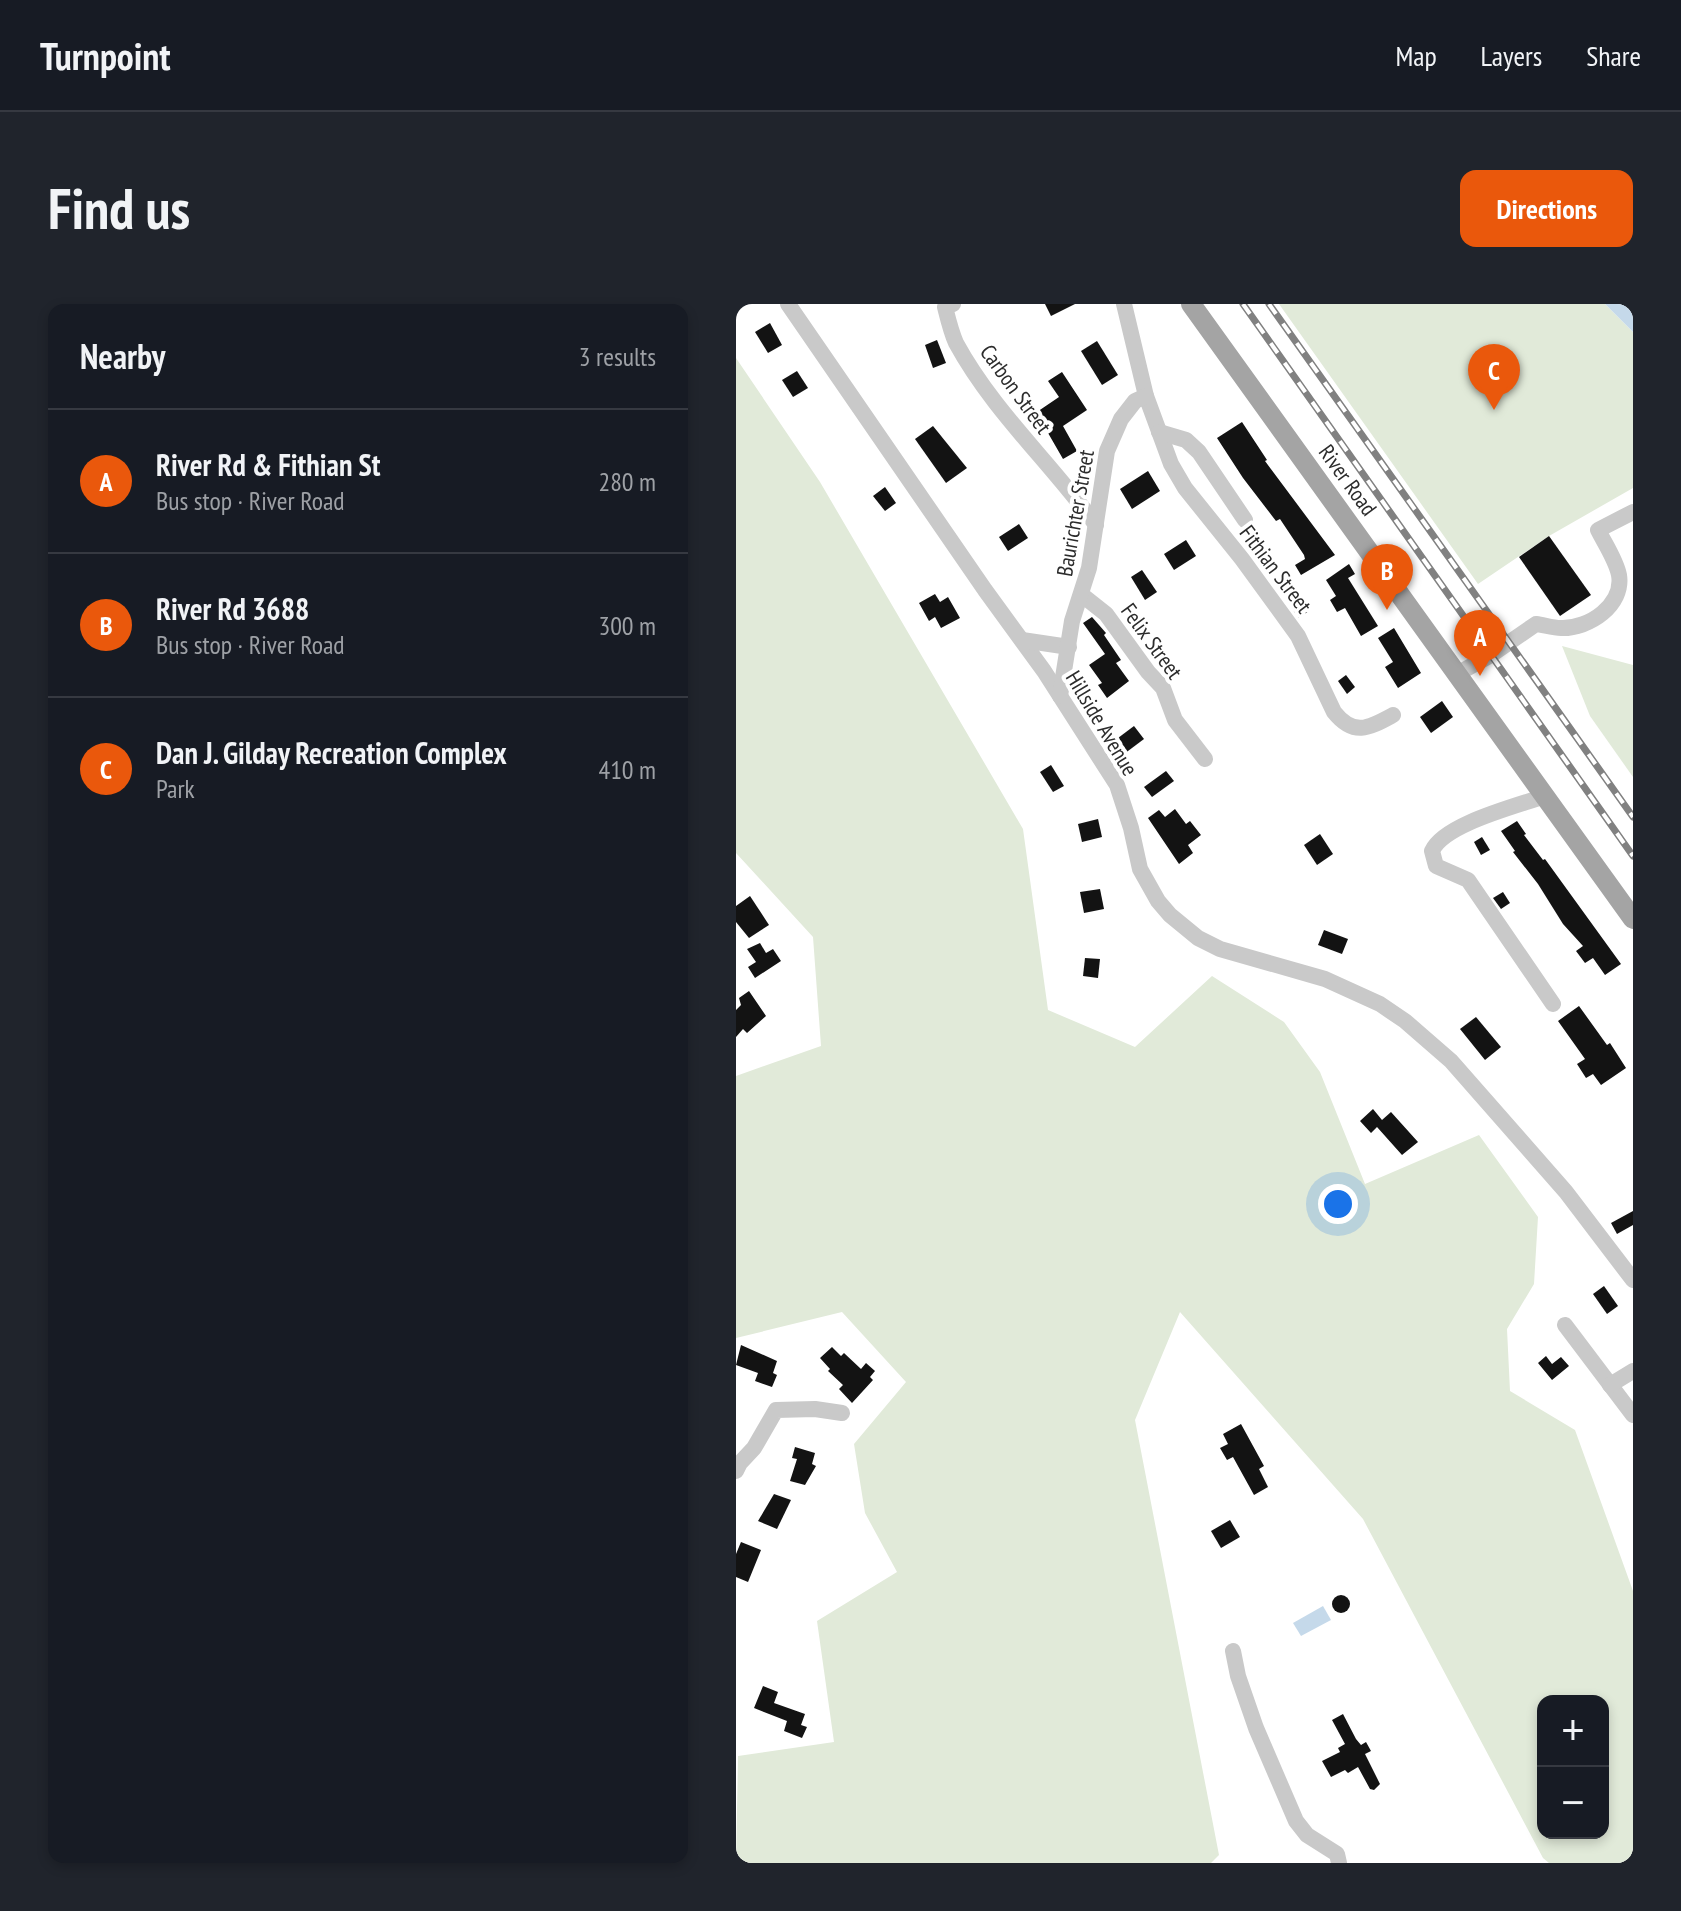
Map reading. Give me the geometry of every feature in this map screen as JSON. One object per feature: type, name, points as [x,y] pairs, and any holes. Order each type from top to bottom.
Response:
[{"type":"main road","name":"River Road","points":[[1191,304],[1633,919]]},
{"type":"street","name":"Hillside Avenue","points":[[788,304],[1022,640],[1117,785],[1140,869],[1158,901],[1170,915],[1198,938],[1220,949],[1325,979],[1366,997],[1405,1021],[1451,1061],[1566,1192],[1633,1280]]},
{"type":"street","points":[[1124,304],[1146,396]]},
{"type":"street","name":"Carbon Street","points":[[949,306],[955,341],[981,380],[1026,442],[1096,525]]},
{"type":"street","name":"Fithian Street","points":[[1146,396],[1179,481],[1242,559],[1298,636],[1340,720],[1349,726],[1370,728],[1393,715]]},
{"type":"street","name":"Baurichter Street","points":[[1060,696],[1072,621],[1082,595],[1096,525],[1107,451],[1113,435],[1135,401],[1146,396]]},
{"type":"street","points":[[1159,432],[1186,440],[1199,452],[1245,520]]},
{"type":"street","points":[[1457,674],[1536,624],[1563,628],[1575,626],[1588,622],[1613,604],[1619,588],[1619,573],[1598,530],[1633,512]]},
{"type":"street","name":"Felix Street","points":[[1082,595],[1106,614],[1163,688],[1175,720],[1205,759]]},
{"type":"street","points":[[1022,640],[1069,647]]},
{"type":"street","points":[[1545,796],[1462,827],[1436,841],[1432,851],[1436,866],[1468,880],[1553,1004]]},
{"type":"street","points":[[1565,1325],[1633,1415]]},
{"type":"street","points":[[1610,1385],[1633,1371]]},
{"type":"street","points":[[738,1467],[754,1448],[776,1410],[815,1409],[842,1413]]},
{"type":"street","points":[[1233,1651],[1256,1728],[1296,1821],[1307,1835],[1337,1854],[1339,1863]]},
{"type":"green space","points":[[1279,304],[1605,304],[1633,332],[1633,488],[1549,536],[1478,584]]},
{"type":"green space","points":[[736,358],[820,482],[1023,829],[1048,1010],[1135,1047],[1212,976],[1284,1022],[1320,1072],[1365,1184],[1479,1135],[1538,1217],[1534,1284],[1507,1329],[1510,1391],[1575,1430],[1633,1591],[1633,1863],[1549,1863],[1543,1858],[1363,1519],[1180,1312],[1135,1420],[1219,1855],[1211,1863],[736,1863],[738,1756],[834,1742],[817,1621],[897,1572],[865,1513],[854,1444],[906,1382],[842,1312],[736,1338],[736,1076],[821,1046],[813,937],[736,853]]},
{"type":"green space","points":[[1562,646],[1633,665],[1633,777],[1590,716]]},
{"type":"water","points":[[1605,304],[1633,304],[1633,332]]},
{"type":"water","points":[[1323,1606],[1331,1620],[1301,1636],[1293,1623]]},
{"type":"building","points":[[1045,304],[1075,304],[1051,316]]},
{"type":"building","points":[[770,323],[782,345],[768,353],[755,332]]},
{"type":"building","points":[[937,340],[946,363],[933,368],[925,345]]},
{"type":"building","points":[[1097,341],[1118,375],[1102,385],[1081,351]]},
{"type":"building","points":[[797,371],[808,388],[793,397],[782,380]]},
{"type":"building","points":[[1062,372],[1087,410],[1063,426],[1077,451],[1063,459],[1044,426],[1040,429],[1031,416],[1059,397],[1048,381]]},
{"type":"building","points":[[1242,422],[1265,461],[1335,555],[1301,575],[1295,565],[1305,559],[1304,555],[1280,519],[1276,521],[1243,478],[1217,438]]},
{"type":"building","points":[[933,426],[967,468],[946,483],[915,439]]},
{"type":"building","points":[[1148,471],[1160,491],[1132,509],[1120,489]]},
{"type":"building","points":[[885,487],[896,503],[885,511],[873,496]]},
{"type":"building","points":[[1019,524],[1028,538],[1008,551],[999,537]]},
{"type":"building","points":[[1549,536],[1591,595],[1560,616],[1519,557]]},
{"type":"building","points":[[1186,540],[1196,556],[1174,570],[1164,554]]},
{"type":"building","points":[[1259,543],[1268,560],[1259,564],[1249,548]]},
{"type":"building","points":[[1349,564],[1355,574],[1348,578],[1378,626],[1361,636],[1345,608],[1337,612],[1330,600],[1336,596],[1326,580]]},
{"type":"building","points":[[1142,570],[1157,592],[1145,600],[1131,577]]},
{"type":"building","points":[[935,594],[940,602],[948,597],[960,618],[941,628],[935,617],[929,621],[919,603]]},
{"type":"building","points":[[1301,598],[1309,611],[1299,618],[1290,606]]},
{"type":"building","points":[[1092,617],[1106,633],[1104,635],[1121,660],[1116,663],[1129,681],[1107,698],[1098,685],[1102,683],[1089,665],[1105,654],[1083,623]]},
{"type":"building","points":[[1394,628],[1421,673],[1398,688],[1385,667],[1393,662],[1378,638]]},
{"type":"building","points":[[1346,675],[1355,687],[1347,694],[1338,681]]},
{"type":"building","points":[[1442,701],[1453,717],[1431,733],[1420,717]]},
{"type":"building","points":[[1134,726],[1144,739],[1124,754],[1114,741]]},
{"type":"building","points":[[1051,765],[1064,786],[1053,792],[1040,772]]},
{"type":"building","points":[[1166,771],[1174,781],[1152,797],[1144,787]]},
{"type":"building","points":[[1175,809],[1186,824],[1190,821],[1201,835],[1188,845],[1193,853],[1179,864],[1148,818],[1159,810],[1165,817]]},
{"type":"building","points":[[1098,819],[1102,837],[1082,842],[1078,824]]},
{"type":"building","points":[[1517,821],[1524,835],[1621,964],[1605,975],[1593,958],[1585,963],[1576,951],[1583,946],[1563,924],[1501,831]]},
{"type":"building","points":[[1320,834],[1333,854],[1317,865],[1304,845]]},
{"type":"building","points":[[1482,837],[1490,850],[1481,855],[1474,842]]},
{"type":"building","points":[[1100,889],[1104,909],[1084,913],[1080,892]]},
{"type":"building","points":[[1503,892],[1510,903],[1501,909],[1493,898]]},
{"type":"building","points":[[750,896],[769,925],[749,938],[736,922],[736,906]]},
{"type":"building","points":[[1324,930],[1348,939],[1342,954],[1318,945]]},
{"type":"building","points":[[760,943],[766,953],[773,949],[781,961],[755,978],[748,967],[756,962],[747,949]]},
{"type":"building","points":[[1085,958],[1100,959],[1098,978],[1083,976]]},
{"type":"building","points":[[749,991],[766,1016],[747,1033],[743,1029],[736,1037],[736,1010],[741,1005],[739,998]]},
{"type":"building","points":[[1579,1006],[1626,1068],[1601,1085],[1593,1074],[1586,1078],[1577,1064],[1585,1059],[1558,1021]]},
{"type":"building","points":[[1476,1017],[1501,1047],[1485,1060],[1460,1029]]},
{"type":"building","points":[[1373,1109],[1382,1120],[1391,1112],[1418,1142],[1402,1155],[1377,1127],[1371,1133],[1360,1121]]},
{"type":"building","points":[[1633,1211],[1633,1225],[1617,1234],[1611,1223]]},
{"type":"building","points":[[1604,1286],[1618,1306],[1607,1314],[1593,1294]]},
{"type":"building","points":[[741,1345],[777,1361],[773,1373],[777,1375],[772,1387],[755,1381],[758,1373],[736,1365]]},
{"type":"building","points":[[832,1347],[841,1356],[844,1353],[861,1369],[866,1363],[875,1371],[870,1377],[873,1380],[852,1403],[839,1389],[843,1385],[820,1358]]},
{"type":"building","points":[[1546,1356],[1552,1364],[1561,1357],[1569,1366],[1552,1380],[1538,1363]]},
{"type":"building","points":[[1241,1424],[1264,1466],[1259,1469],[1268,1487],[1254,1495],[1233,1457],[1227,1460],[1220,1448],[1228,1444],[1223,1434]]},
{"type":"building","points":[[795,1447],[815,1453],[812,1464],[816,1466],[805,1485],[790,1481],[797,1459],[792,1458]]},
{"type":"building","points":[[774,1494],[791,1500],[777,1529],[758,1521]]},
{"type":"building","points":[[1230,1520],[1240,1537],[1221,1548],[1211,1531]]},
{"type":"building","points":[[741,1542],[761,1550],[748,1582],[736,1577],[736,1554]]},
{"type":"building","points":[[1337,1595],[1345,1595],[1350,1604],[1348,1611],[1337,1613],[1332,1608],[1332,1600]]},
{"type":"building","points":[[763,1686],[778,1692],[774,1703],[805,1714],[801,1725],[807,1727],[802,1738],[784,1731],[787,1721],[754,1708]]},
{"type":"building","points":[[1343,1714],[1356,1739],[1361,1745],[1366,1742],[1371,1751],[1365,1754],[1380,1784],[1374,1790],[1370,1789],[1358,1767],[1331,1777],[1322,1761],[1340,1752],[1338,1748],[1345,1744],[1332,1720]]},
{"type":"railway","points":[[1243,304],[1633,856]]},
{"type":"railway","points":[[1269,304],[1633,817]]},
{"type":"place","name":"Dan J. Gilday Recreation Complex","points":[[1494,410]]},
{"type":"place","name":"River Rd 3688","points":[[1387,610]]},
{"type":"place","name":"River Rd & Fithian St","points":[[1480,676]]}]
